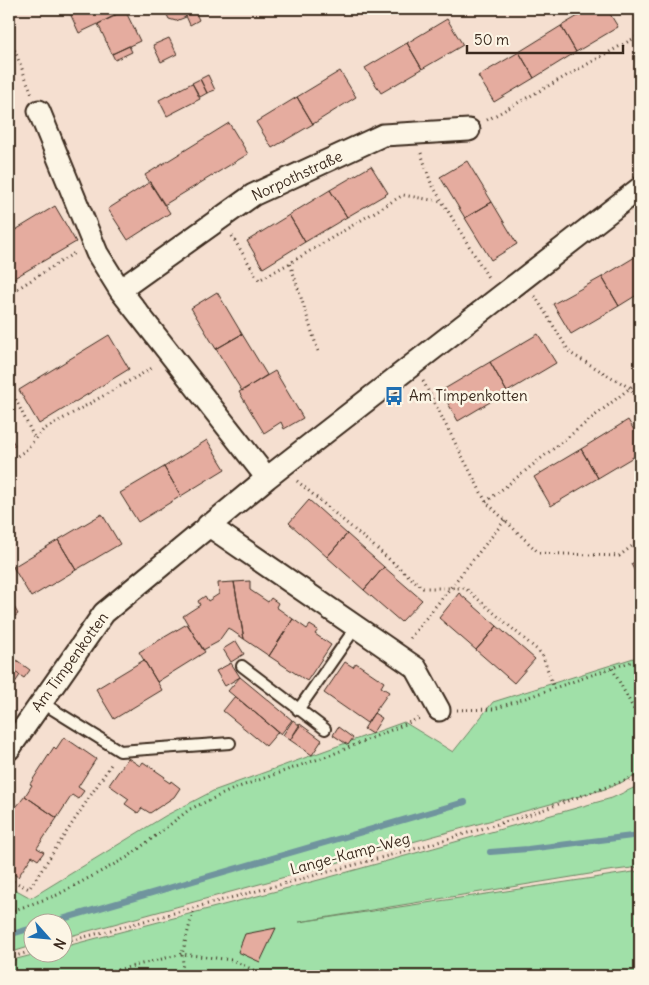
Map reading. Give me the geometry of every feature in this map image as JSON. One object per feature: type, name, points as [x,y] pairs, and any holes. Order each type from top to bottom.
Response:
[{"type":"street","points":[[39,110],[97,253],[120,290],[267,478]]},
{"type":"street","name":"Norpothstraße","points":[[120,290],[253,195],[383,135],[469,130]]},
{"type":"street","name":"Am Timpenkotten","points":[[9,749],[104,613],[267,478],[640,188]]},
{"type":"street","points":[[208,525],[416,668],[439,710]]},
{"type":"lane","points":[[298,710],[356,627]]},
{"type":"lane","points":[[242,666],[325,729]]},
{"type":"lane","points":[[41,702],[120,751],[230,743]]},
{"type":"path","points":[[469,130],[640,35]]},
{"type":"path","points":[[9,36],[39,110]]},
{"type":"path","points":[[414,133],[431,183],[500,297]]},
{"type":"path","points":[[221,218],[259,280],[402,195],[443,202]]},
{"type":"path","points":[[9,294],[92,242]]},
{"type":"path","points":[[290,263],[318,350]]},
{"type":"path","points":[[524,278],[570,353],[630,388],[640,404]]},
{"type":"path","points":[[9,461],[25,451],[43,430],[172,356]]},
{"type":"path","points":[[414,364],[486,502],[538,553],[619,556],[640,540]]},
{"type":"path","points":[[486,502],[640,380]]},
{"type":"path","points":[[9,386],[35,439]]},
{"type":"path","points":[[285,464],[298,483],[422,588],[465,588],[542,654],[554,688]]},
{"type":"path","points":[[397,655],[505,520]]},
{"type":"path","points":[[9,912],[57,895],[128,857],[190,809],[236,788],[333,754],[439,710],[494,709],[640,659]]},
{"type":"path","points":[[612,668],[640,721]]},
{"type":"path","points":[[9,879],[29,890],[120,751]]},
{"type":"path","name":"Lange-Kamp-Weg","points":[[72,940],[531,814],[640,775]]},
{"type":"path","points":[[180,976],[183,964],[182,954],[194,907]]},
{"type":"path","points":[[9,958],[22,954]]},
{"type":"path","points":[[93,976],[182,954],[232,960],[266,976]]},
{"type":"green space","points":[[640,656],[640,774],[609,788],[72,936],[72,912],[22,912],[22,949],[9,953],[9,886],[31,898],[165,816],[213,791],[404,722],[453,752],[493,702]]},
{"type":"green space","points":[[640,785],[640,867],[299,922],[640,871],[640,976],[9,976],[9,961],[22,958],[22,962],[72,962],[72,945],[330,877],[612,798]]},
{"type":"building","points":[[68,9],[111,9],[115,16],[79,33]]},
{"type":"building","points":[[164,9],[182,9],[186,17],[176,21],[169,19]]},
{"type":"building","points":[[183,9],[194,9],[199,20],[190,25]]},
{"type":"building","points":[[590,9],[607,9],[618,27],[576,52],[561,26]]},
{"type":"building","points":[[125,10],[140,41],[112,54],[98,24]]},
{"type":"building","points":[[447,19],[463,45],[422,69],[407,43]]},
{"type":"building","points":[[561,26],[576,52],[534,78],[519,52]]},
{"type":"building","points":[[169,38],[177,54],[161,62],[153,45]]},
{"type":"building","points":[[407,43],[422,69],[381,93],[365,68]]},
{"type":"building","points":[[129,46],[132,52],[115,60],[112,54]]},
{"type":"building","points":[[519,52],[534,78],[494,102],[478,76]]},
{"type":"building","points":[[340,71],[356,97],[313,124],[297,97]]},
{"type":"building","points":[[208,75],[215,90],[207,93],[200,79]]},
{"type":"building","points":[[200,79],[207,93],[200,97],[192,83]]},
{"type":"building","points":[[192,83],[200,99],[167,116],[159,100]]},
{"type":"building","points":[[297,97],[313,124],[272,148],[256,122]]},
{"type":"building","points":[[229,123],[248,154],[164,205],[145,175]]},
{"type":"building","points":[[467,161],[492,202],[465,218],[440,177]]},
{"type":"building","points":[[371,166],[388,193],[347,217],[330,190]]},
{"type":"building","points":[[150,182],[170,213],[128,240],[108,209]]},
{"type":"building","points":[[330,190],[347,217],[305,242],[289,215]]},
{"type":"building","points":[[492,202],[517,244],[491,260],[465,218]]},
{"type":"building","points":[[55,206],[76,242],[9,281],[9,234]]},
{"type":"building","points":[[289,215],[305,242],[263,268],[247,241]]},
{"type":"building","points":[[640,254],[640,293],[619,306],[602,277]]},
{"type":"building","points":[[602,277],[619,306],[571,334],[553,304]]},
{"type":"building","points":[[217,292],[242,334],[216,349],[191,308]]},
{"type":"building","points":[[242,334],[267,375],[242,391],[216,349]]},
{"type":"building","points":[[538,334],[556,363],[507,392],[490,362]]},
{"type":"building","points":[[109,335],[129,369],[39,424],[19,390]]},
{"type":"building","points":[[490,362],[507,392],[458,421],[441,391]]},
{"type":"building","points":[[275,371],[303,418],[284,429],[281,422],[264,433],[239,392]]},
{"type":"building","points":[[628,420],[640,440],[640,453],[598,478],[581,449]]},
{"type":"building","points":[[9,435],[15,445],[9,449]]},
{"type":"building","points":[[207,440],[225,469],[181,496],[164,467]]},
{"type":"building","points":[[581,449],[598,478],[551,506],[534,477]]},
{"type":"building","points":[[164,467],[181,496],[138,522],[120,493]]},
{"type":"building","points":[[309,500],[347,534],[327,557],[289,523]]},
{"type":"building","points":[[102,514],[120,544],[76,570],[58,540]]},
{"type":"building","points":[[347,534],[384,567],[364,590],[327,557]]},
{"type":"building","points":[[58,540],[76,570],[31,597],[13,567]]},
{"type":"building","points":[[640,559],[640,581],[631,564]]},
{"type":"building","points":[[384,567],[422,600],[401,622],[364,590]]},
{"type":"building","points":[[250,581],[250,590],[268,602],[271,598],[278,603],[276,607],[293,619],[269,656],[244,639],[234,582]]},
{"type":"building","points":[[234,582],[244,639],[228,628],[218,642],[203,650],[183,616],[200,605],[198,601],[205,596],[208,601],[219,594],[218,583]]},
{"type":"building","points":[[459,593],[497,626],[476,650],[439,618]]},
{"type":"building","points":[[9,598],[18,614],[9,620]]},
{"type":"building","points":[[293,619],[307,629],[310,625],[318,630],[315,634],[331,645],[307,681],[269,656]]},
{"type":"building","points":[[187,624],[205,652],[157,682],[139,652]]},
{"type":"building","points":[[497,626],[535,659],[514,683],[476,650]]},
{"type":"building","points":[[236,641],[244,654],[231,662],[223,649]]},
{"type":"building","points":[[15,659],[30,670],[24,678],[9,668]]},
{"type":"building","points":[[144,660],[162,690],[114,719],[96,689]]},
{"type":"building","points":[[345,662],[353,667],[356,663],[384,682],[381,687],[389,692],[367,723],[324,693]]},
{"type":"building","points":[[231,663],[240,677],[225,686],[216,671]]},
{"type":"building","points":[[9,667],[20,675],[9,692]]},
{"type":"building","points":[[240,677],[292,720],[281,734],[228,691]]},
{"type":"building","points":[[235,696],[278,732],[266,746],[223,711]]},
{"type":"building","points":[[374,713],[382,718],[372,734],[364,729]]},
{"type":"building","points":[[293,720],[300,726],[290,740],[283,735]]},
{"type":"building","points":[[300,724],[322,740],[312,755],[290,740]]},
{"type":"building","points":[[338,727],[353,738],[348,745],[333,735]]},
{"type":"building","points":[[64,737],[96,759],[78,787],[84,791],[78,799],[72,795],[57,818],[25,796],[32,785],[30,784],[54,747],[56,749]]},
{"type":"building","points":[[128,758],[140,766],[143,762],[165,777],[164,779],[170,783],[171,781],[180,788],[174,797],[150,813],[142,808],[138,813],[125,804],[129,799],[109,785]]},
{"type":"building","points":[[25,796],[57,818],[37,848],[44,852],[38,860],[32,856],[18,877],[9,871],[9,816]]},
{"type":"building","points":[[276,928],[260,962],[238,952],[245,934]]},
{"type":"waterway","points":[[72,916],[465,802]]},
{"type":"waterway","points":[[490,852],[640,835]]},
{"type":"waterway","points":[[9,935],[22,931]]},
{"type":"place","name":"Am Timpenkotten","points":[[394,396]]}]
